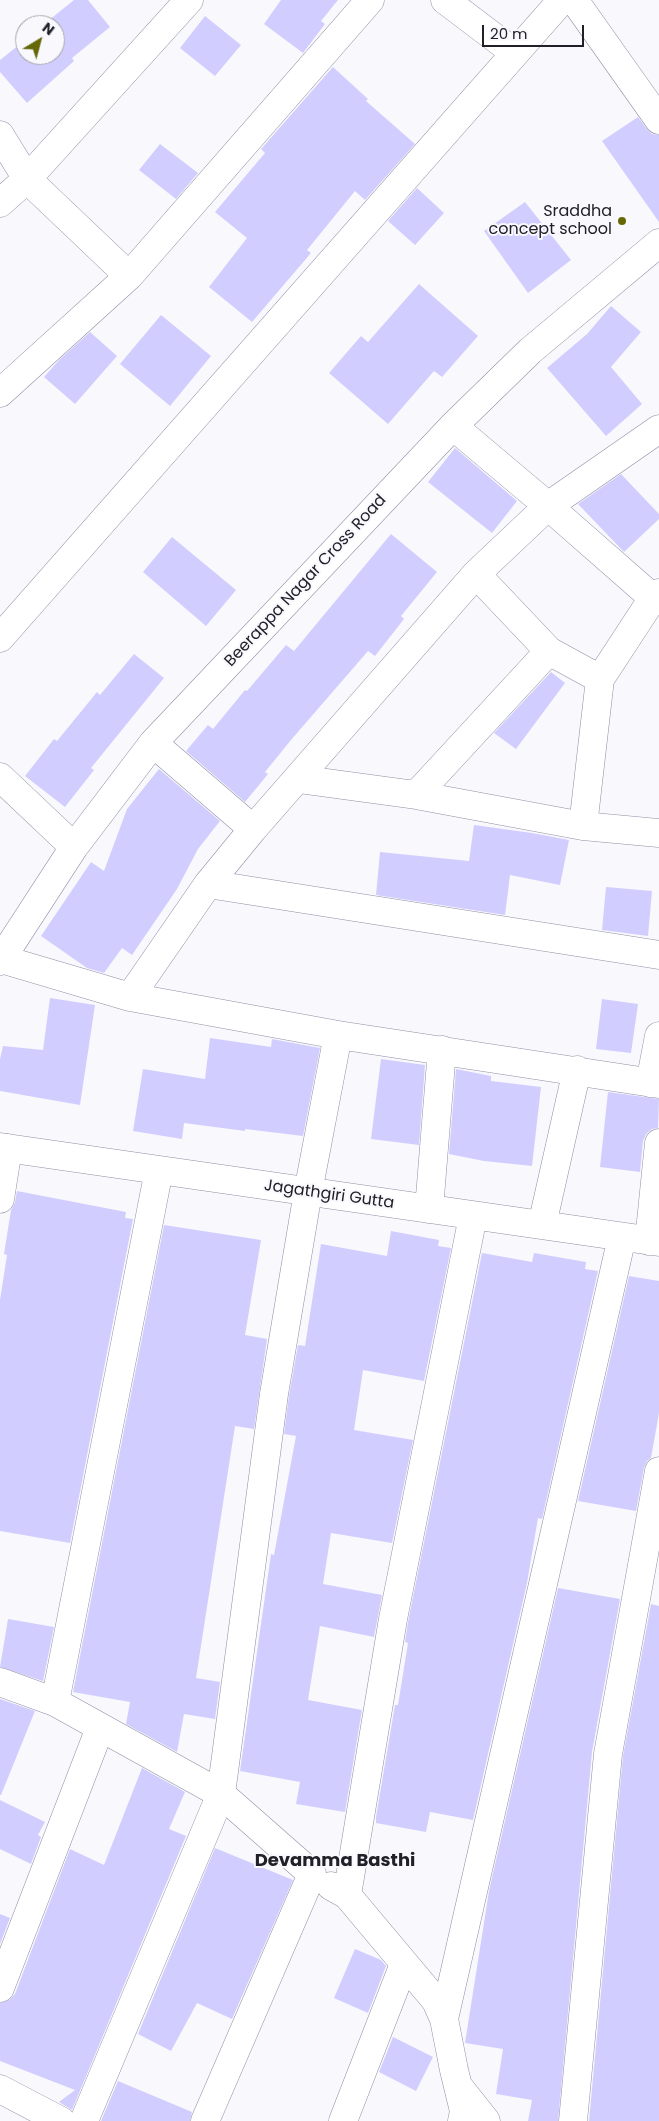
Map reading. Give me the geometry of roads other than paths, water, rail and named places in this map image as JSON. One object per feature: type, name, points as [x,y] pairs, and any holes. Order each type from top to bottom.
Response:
[{"type":"street","points":[[0,203],[27,178],[190,0]]},
{"type":"street","points":[[0,393],[129,276],[370,0]]},
{"type":"street","points":[[445,0],[515,53]]},
{"type":"street","points":[[0,638],[562,0]]},
{"type":"street","points":[[574,0],[659,120]]},
{"type":"street","points":[[0,135],[27,178],[129,276]]},
{"type":"street","name":"Beerappa Nagar Cross Road","points":[[1,960],[74,847],[152,743],[452,426],[530,351],[659,243]]},
{"type":"street","points":[[452,426],[657,597],[600,679],[583,826]]},
{"type":"street","points":[[130,997],[208,884],[253,829],[476,574],[548,506],[659,429]]},
{"type":"street","points":[[476,574],[549,651],[600,679]]},
{"type":"street","points":[[416,795],[549,651]]},
{"type":"street","points":[[152,743],[253,829]]},
{"type":"street","points":[[0,776],[74,847]]},
{"type":"street","points":[[298,779],[416,795],[583,826],[659,833]]},
{"type":"street","points":[[208,884],[659,955]]},
{"type":"street","points":[[1,960],[130,997],[338,1035],[655,1083],[659,1036]]},
{"type":"street","points":[[84,2121],[221,1794],[274,1394],[308,1192],[338,1035]]},
{"type":"street","points":[[429,1209],[442,1050]]},
{"type":"street","points":[[542,1225],[577,1070]]},
{"type":"street","points":[[654,1241],[659,1143]]},
{"type":"street","points":[[0,1199],[4,1148]]},
{"type":"street","name":"Jagathgiri Gutta","points":[[4,1148],[654,1241]]},
{"type":"street","points":[[55,1702],[159,1170]]},
{"type":"street","points":[[347,1895],[394,1619],[473,1216]]},
{"type":"street","points":[[444,2019],[622,1237]]},
{"type":"street","points":[[573,2121],[608,1754],[659,1472]]},
{"type":"street","points":[[0,1682],[55,1702],[221,1794],[312,1874],[347,1895],[436,2001],[444,2019],[464,2111],[462,2121]]},
{"type":"street","points":[[0,1988],[100,1728]]},
{"type":"street","points":[[205,2121],[312,1874]]},
{"type":"street","points":[[343,2121],[404,1964]]},
{"type":"street","points":[[458,2085],[486,2121]]},
{"type":"street","points":[[0,2090],[61,2121]]},
{"type":"place","name":"Sraddha concept school","points":[[622,221]]},
{"type":"district","name":"Devamma Basthi","points":[[335,1861]]}]
